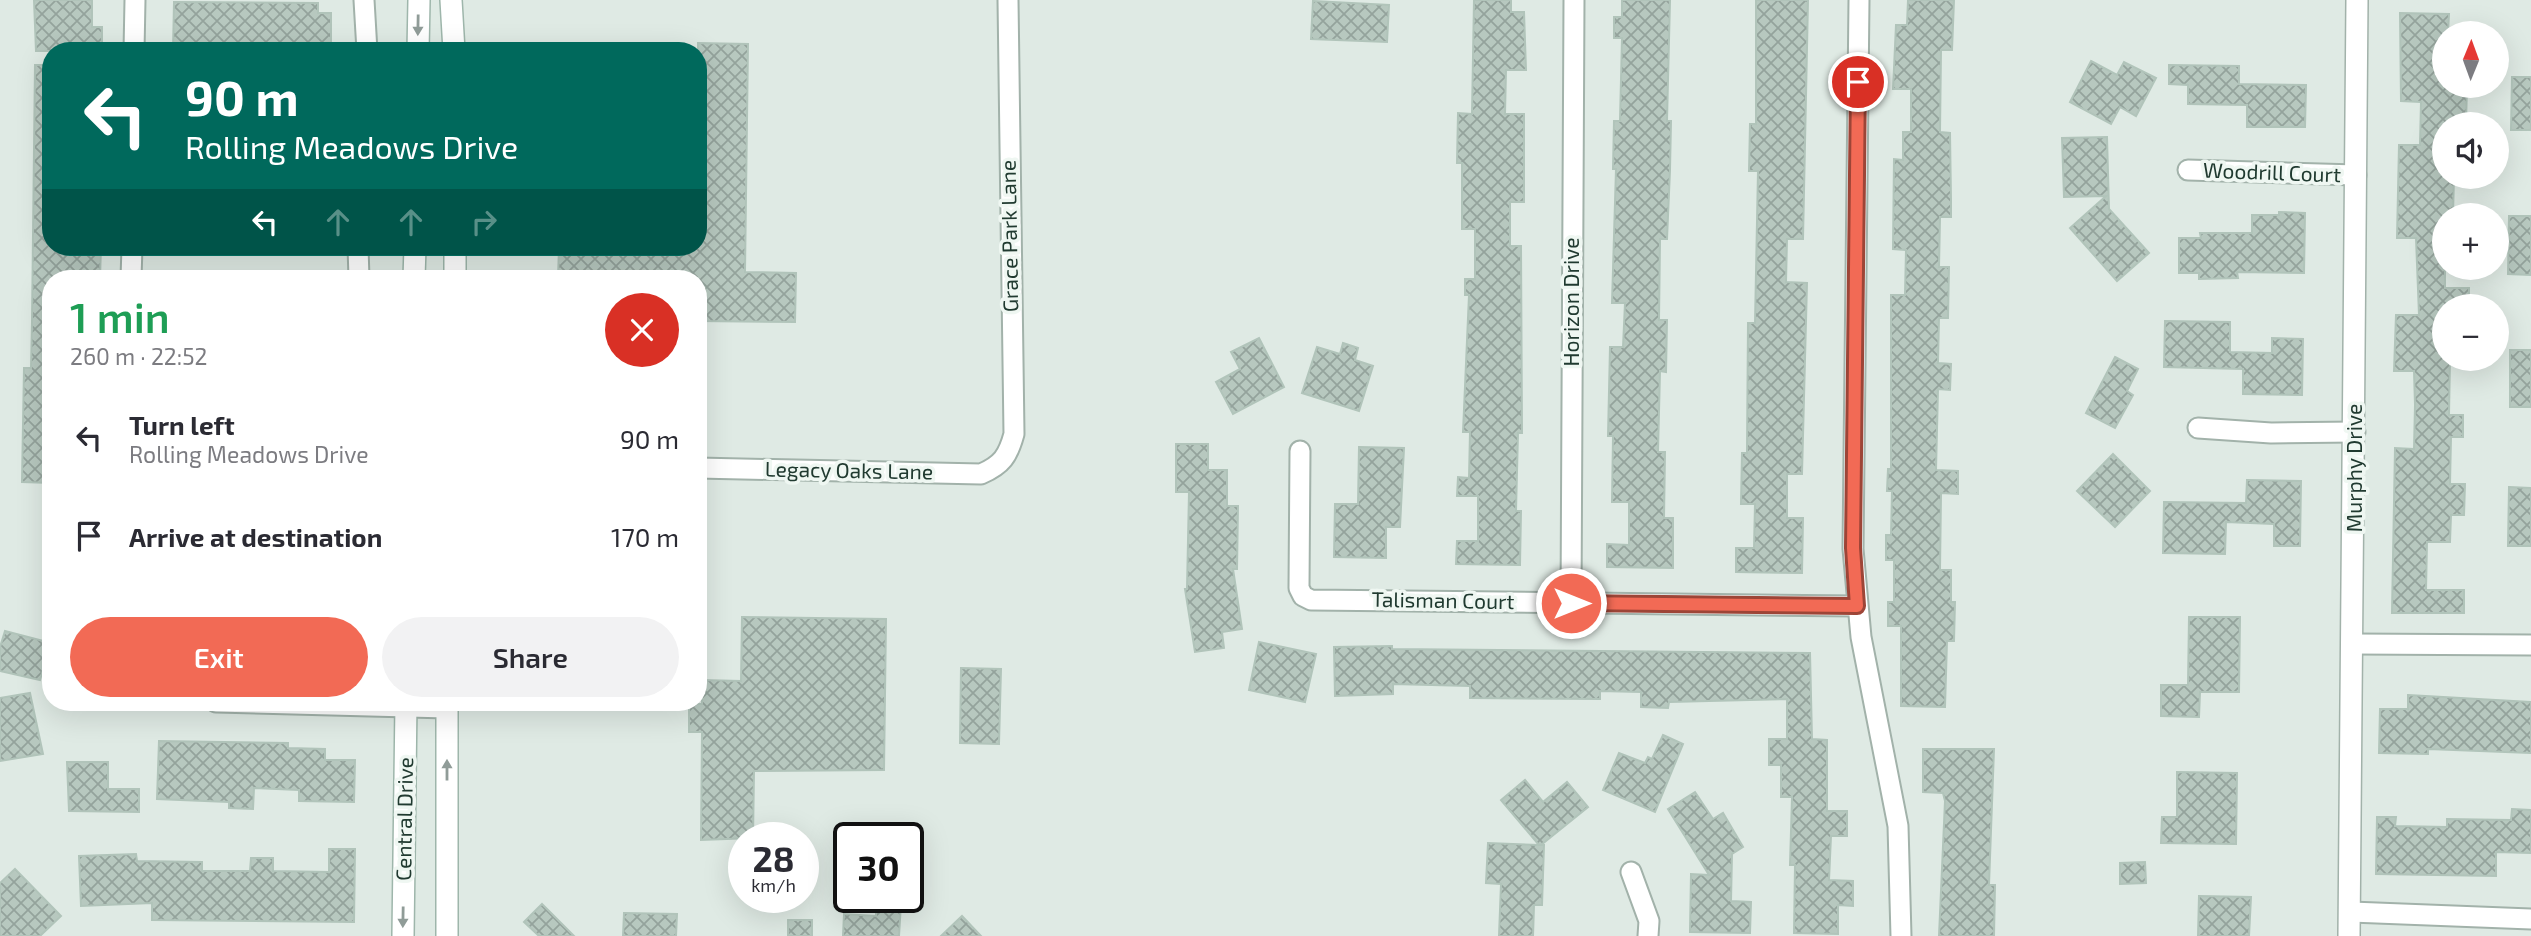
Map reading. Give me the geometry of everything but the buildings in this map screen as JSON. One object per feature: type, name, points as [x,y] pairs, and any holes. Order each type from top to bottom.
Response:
[{"type":"street","points":[[134,42],[135,0]]},
{"type":"street","points":[[364,0],[366,42]]},
{"type":"street","points":[[418,42],[419,0]]},
{"type":"street","points":[[452,0],[454,42]]},
{"type":"street","name":"Grace Park Lane","points":[[998,467],[1009,454],[1014,434],[1008,0]]},
{"type":"street","name":"Horizon Drive","points":[[1571,603],[1574,0]]},
{"type":"street","points":[[1859,0],[1853,548],[1857,606],[1898,826],[1901,936]]},
{"type":"street","name":"Murphy Drive","points":[[2349,936],[2354,644],[2357,0]]},
{"type":"street","name":"Woodrill Court","points":[[2188,170],[2356,175]]},
{"type":"street","points":[[2198,428],[2271,433],[2355,432]]},
{"type":"street","name":"Talisman Court","points":[[1300,451],[1299,588],[1303,596],[1311,600],[1857,606]]},
{"type":"street","name":"Legacy Oaks Lane","points":[[707,468],[964,475],[981,474],[998,467]]},
{"type":"street","points":[[2354,644],[2531,645]]},
{"type":"street","name":"Central Drive","points":[[403,936],[406,711]]},
{"type":"street","name":"Central Drive","points":[[447,711],[447,936]]},
{"type":"street","points":[[1631,872],[1649,921],[1648,936]]},
{"type":"street","points":[[2351,912],[2531,919]]},
{"type":"route","points":[[1571,603],[1857,606],[1853,548],[1858,82]]}]
